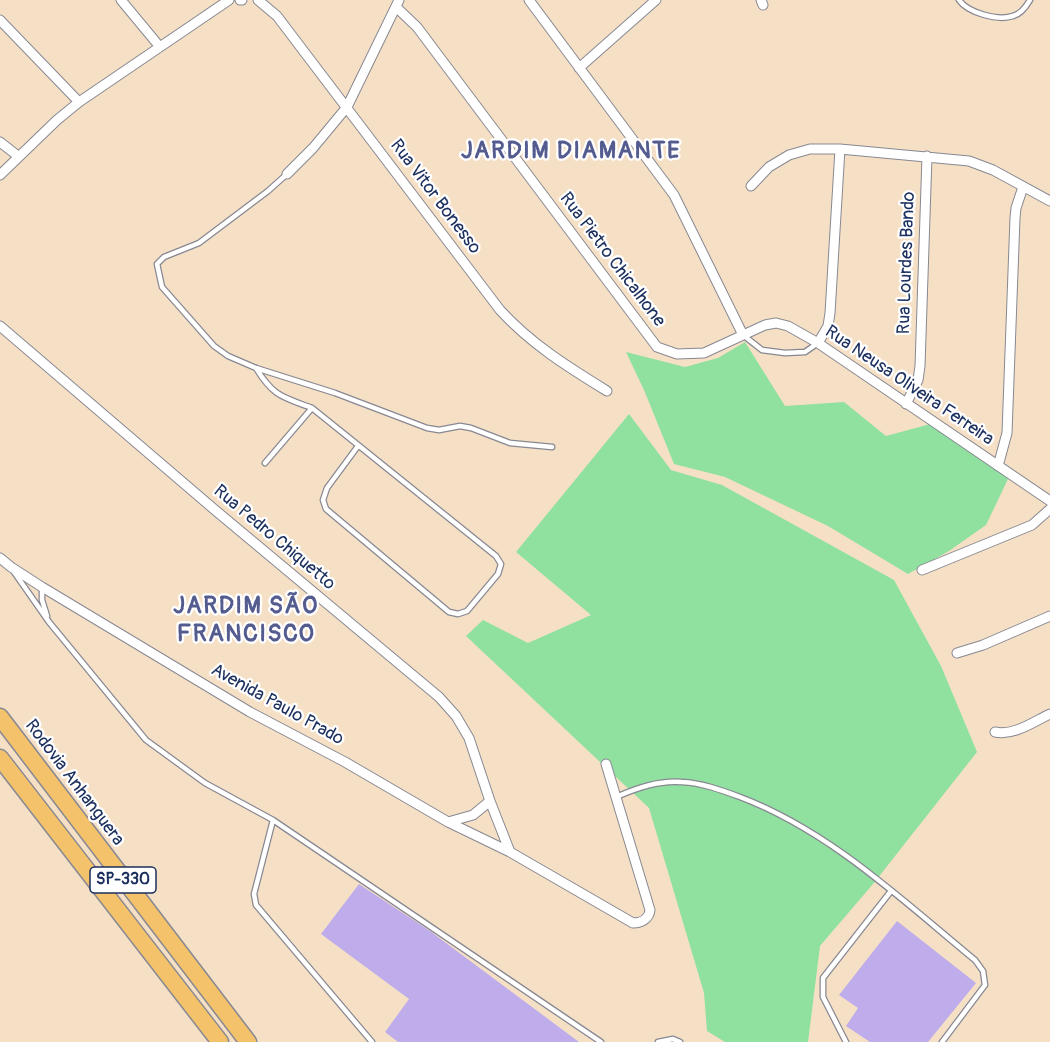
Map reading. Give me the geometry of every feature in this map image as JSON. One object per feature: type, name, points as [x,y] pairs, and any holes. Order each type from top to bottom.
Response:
[{"type":"highway","name":"Rodovia Anhanguera","points":[[0,717],[248,1042]]},
{"type":"highway","name":"SP-330","points":[[0,758],[219,1042]]},
{"type":"street","points":[[121,0],[160,47]]},
{"type":"street","points":[[0,175],[79,102],[229,0]]},
{"type":"street","name":"Rua Vitor Bonesso","points":[[258,0],[277,16],[515,327],[545,352],[607,391]]},
{"type":"street","points":[[529,0],[674,195],[743,335]]},
{"type":"street","points":[[579,68],[656,0]]},
{"type":"street","points":[[287,174],[313,148],[347,107],[398,3]]},
{"type":"street","name":"Rua Pietro Chicalhone","points":[[398,3],[657,347],[677,354],[698,354],[743,335]]},
{"type":"street","points":[[0,20],[79,102]]},
{"type":"street","points":[[0,142],[18,156]]},
{"type":"street","points":[[751,186],[770,167],[797,152],[823,148],[969,161],[993,170],[1050,201]]},
{"type":"street","points":[[818,343],[828,326],[830,313],[840,149]]},
{"type":"street","name":"Rua Lourdes Bando","points":[[906,405],[918,380],[920,366],[927,156]]},
{"type":"street","points":[[998,466],[1007,433],[1015,218],[1023,187]]},
{"type":"street","name":"Rua Neusa Oliveira Ferreira","points":[[743,335],[765,325],[776,323],[788,326],[818,343],[1050,501]]},
{"type":"street","name":"Rua Pedro Chiquetto","points":[[0,326],[439,697],[465,728],[510,852]]},
{"type":"street","points":[[922,570],[1032,525],[1050,509]]},
{"type":"street","name":"Avenida Paulo Prado","points":[[0,558],[42,587],[250,712],[345,762],[448,822],[510,852],[633,923],[643,921],[650,914],[650,910],[616,797]]},
{"type":"street","points":[[957,652],[983,645],[1050,616]]},
{"type":"street","points":[[995,732],[1004,734],[1014,731],[1050,714]]},
{"type":"street","points":[[606,764],[616,797]]},
{"type":"street","points":[[448,822],[473,815],[490,801]]},
{"type":"street","points":[[480,839],[496,836],[501,829]]},
{"type":"lane","points":[[959,0],[976,13],[1012,17],[1026,8],[1030,0]]},
{"type":"lane","points":[[287,174],[199,243],[164,256],[157,264],[162,287],[214,346],[228,356],[256,368],[335,393],[427,428],[439,430],[460,426],[510,443],[552,447]]},
{"type":"lane","points":[[743,335],[762,350],[785,353],[805,352],[818,343]]},
{"type":"lane","points":[[256,368],[267,386],[280,397],[312,408],[496,556],[501,564],[498,574],[467,611],[458,614],[448,612],[326,508],[323,500],[327,488],[358,446]]},
{"type":"lane","points":[[265,463],[312,408]]},
{"type":"lane","points":[[11,567],[49,622],[146,740],[205,783],[273,820],[601,1042]]},
{"type":"lane","points":[[42,587],[42,600],[49,622]]},
{"type":"lane","points":[[616,797],[656,783],[682,782],[717,788],[778,812],[828,843],[975,960],[983,971],[985,986],[942,1042]]},
{"type":"lane","points":[[273,820],[254,894],[256,905],[372,1042]]},
{"type":"lane","points":[[846,1042],[823,997],[824,978],[891,891]]},
{"type":"lane","points":[[658,1042],[673,1039],[680,1042]]},
{"type":"green space","points":[[745,342],[785,406],[844,402],[886,436],[934,423],[1008,479],[986,525],[949,551],[908,574],[828,526],[725,477],[674,464],[626,352],[685,367],[718,358]]},
{"type":"green space","points":[[629,414],[671,470],[722,485],[894,580],[941,666],[977,752],[873,884],[820,946],[808,1042],[725,1042],[707,1031],[704,993],[649,808],[466,636],[483,620],[528,643],[591,615],[516,552]]},
{"type":"building","points":[[359,884],[430,931],[579,1042],[398,1042],[385,1032],[409,999],[321,934]]},
{"type":"building","points":[[897,921],[976,983],[928,1042],[870,1042],[846,1026],[858,1008],[839,995]]},
{"type":"district","name":"JARDIM DIAMANTE","points":[[571,152]]},
{"type":"district","name":"JARDIM SÃO FRANCISCO","points":[[246,621]]}]
